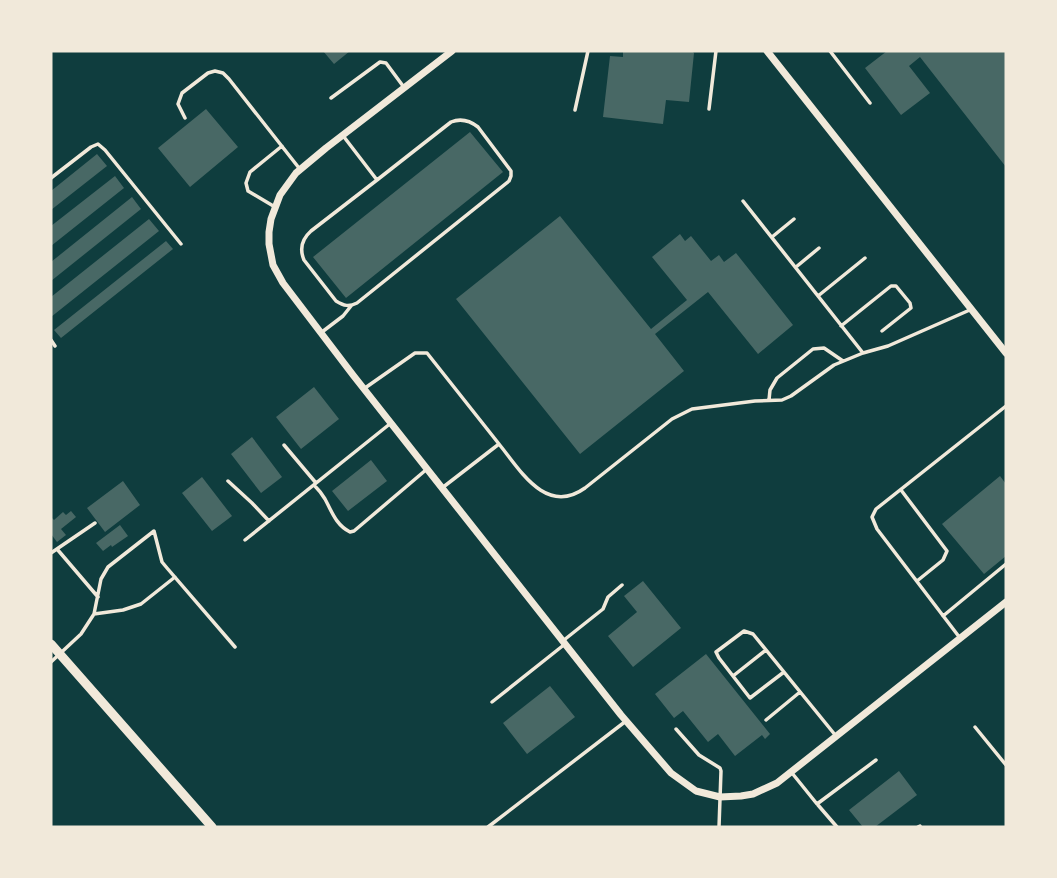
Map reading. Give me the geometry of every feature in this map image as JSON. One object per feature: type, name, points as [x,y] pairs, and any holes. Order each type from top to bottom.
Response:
[{"type":"street","points":[[452,51],[300,170],[280,195],[275,208],[269,232],[273,265],[283,283],[364,389],[626,721],[671,774],[696,791],[720,797],[753,794],[777,783],[1006,602]]},
{"type":"street","points":[[767,51],[1006,353]]},
{"type":"street","points":[[51,644],[212,827]]},
{"type":"lane","points":[[575,110],[588,51]]},
{"type":"lane","points":[[709,110],[716,51]]},
{"type":"lane","points":[[830,51],[870,103]]},
{"type":"lane","points":[[331,98],[380,62],[386,63],[404,88]]},
{"type":"lane","points":[[185,118],[178,104],[182,93],[208,73],[223,73],[300,170]]},
{"type":"lane","points":[[321,333],[351,306],[509,181],[511,171],[478,127],[471,122],[457,119],[451,121],[307,235],[301,246],[304,260],[336,301],[351,306]]},
{"type":"lane","points":[[342,135],[377,180]]},
{"type":"lane","points":[[51,178],[91,147],[99,144],[181,244]]},
{"type":"lane","points":[[275,208],[248,191],[246,183],[250,172],[282,146]]},
{"type":"lane","points":[[743,201],[863,353]]},
{"type":"lane","points":[[772,237],[794,219]]},
{"type":"lane","points":[[796,267],[818,248]]},
{"type":"lane","points":[[818,296],[865,258]]},
{"type":"lane","points":[[841,326],[891,286],[896,286],[911,308],[883,331]]},
{"type":"lane","points":[[364,389],[415,353],[427,353],[532,483],[542,492],[569,497],[576,495],[683,413],[707,407],[782,400],[834,365],[888,346],[972,309]]},
{"type":"lane","points":[[51,340],[55,346]]},
{"type":"lane","points":[[769,400],[770,390],[777,378],[813,349],[830,350],[843,361]]},
{"type":"lane","points":[[961,638],[877,529],[872,517],[876,509],[1006,406]]},
{"type":"lane","points":[[245,540],[391,423]]},
{"type":"lane","points":[[442,488],[499,444]]},
{"type":"lane","points":[[284,445],[324,497],[340,526],[350,532],[427,469]]},
{"type":"lane","points":[[228,481],[269,521]]},
{"type":"lane","points":[[901,490],[947,551],[943,560],[917,582]]},
{"type":"lane","points":[[51,553],[95,523]]},
{"type":"lane","points":[[51,662],[80,634],[94,614],[101,579],[108,567],[154,531],[163,562],[235,647]]},
{"type":"lane","points":[[57,549],[98,597]]},
{"type":"lane","points":[[943,616],[1006,564]]},
{"type":"lane","points":[[94,614],[123,610],[141,604],[175,577]]},
{"type":"lane","points":[[492,702],[603,609],[608,597],[622,585]]},
{"type":"lane","points":[[783,672],[750,698],[719,658],[717,651],[744,631],[753,634],[836,736]]},
{"type":"lane","points":[[733,676],[766,650]]},
{"type":"lane","points":[[766,720],[800,692]]},
{"type":"lane","points":[[488,827],[626,721]]},
{"type":"lane","points":[[975,727],[1006,765]]},
{"type":"lane","points":[[676,729],[699,755],[720,768],[719,827]]},
{"type":"lane","points":[[817,804],[876,760]]},
{"type":"lane","points":[[791,771],[837,827]]},
{"type":"building","points":[[323,51],[350,51],[334,64]]},
{"type":"building","points":[[623,51],[692,51],[694,53],[689,102],[666,100],[663,124],[603,117],[610,56],[623,57]]},
{"type":"building","points":[[887,51],[1006,51],[1006,167],[920,57],[909,66],[930,93],[901,115],[865,68]]},
{"type":"building","points":[[206,109],[238,147],[190,187],[158,148]]},
{"type":"building","points":[[470,132],[503,172],[346,298],[313,257]]},
{"type":"building","points":[[97,154],[107,166],[51,210],[51,191]]},
{"type":"building","points":[[115,176],[124,188],[51,246],[51,226]]},
{"type":"building","points":[[132,197],[141,209],[51,281],[51,262]]},
{"type":"building","points":[[560,216],[651,329],[687,300],[652,257],[680,234],[685,241],[691,236],[711,261],[719,255],[724,262],[736,253],[793,325],[758,354],[708,292],[655,334],[684,371],[580,454],[456,299]]},
{"type":"building","points":[[149,219],[159,231],[51,317],[51,297]]},
{"type":"building","points":[[166,241],[173,249],[61,338],[54,330]]},
{"type":"building","points":[[314,387],[339,419],[301,449],[276,417]]},
{"type":"building","points":[[252,437],[282,477],[261,493],[231,454]]},
{"type":"building","points":[[371,460],[387,481],[348,511],[332,491]]},
{"type":"building","points":[[1000,476],[1006,484],[1006,556],[984,574],[942,524]]},
{"type":"building","points":[[202,477],[232,516],[212,531],[182,493]]},
{"type":"building","points":[[123,481],[140,505],[105,532],[87,508]]},
{"type":"building","points":[[71,511],[76,517],[61,529],[66,535],[57,542],[51,534],[51,519]]},
{"type":"building","points":[[120,525],[128,536],[103,551],[96,543]]},
{"type":"building","points":[[643,581],[681,628],[633,667],[608,636],[637,612],[624,596]]},
{"type":"building","points":[[706,654],[770,734],[765,739],[762,735],[735,756],[718,734],[708,742],[683,711],[674,718],[655,694]]},
{"type":"building","points":[[550,686],[575,717],[527,754],[503,723]]},
{"type":"building","points":[[899,771],[917,795],[875,827],[863,827],[849,810]]}]
